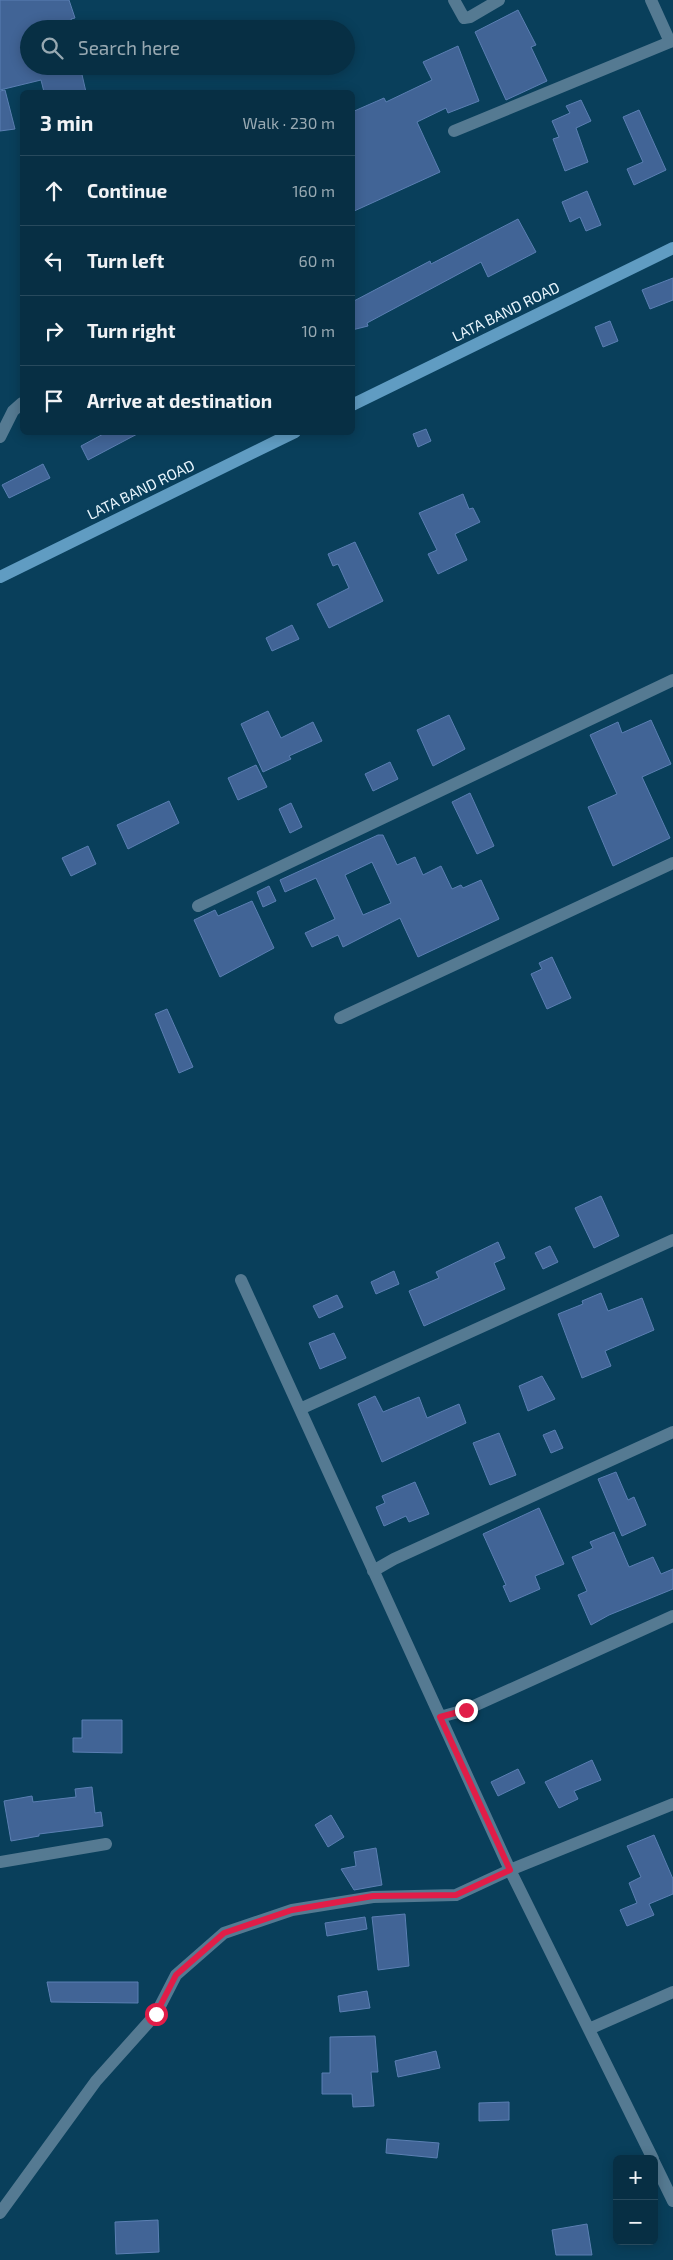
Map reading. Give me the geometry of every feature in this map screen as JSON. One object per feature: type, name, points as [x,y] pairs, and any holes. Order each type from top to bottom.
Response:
[{"type":"main road","name":"LATA BAND ROAD","points":[[355,404],[673,248]]},
{"type":"main road","name":"LATA BAND ROAD","points":[[0,577],[289,435]]},
{"type":"street","points":[[454,0],[464,18],[470,17],[500,0]]},
{"type":"street","points":[[454,131],[671,41],[651,0]]},
{"type":"street","points":[[0,437],[14,411],[20,405]]},
{"type":"street","points":[[198,906],[673,680]]},
{"type":"street","points":[[340,1018],[673,863]]},
{"type":"street","points":[[300,1409],[673,1240]]},
{"type":"street","points":[[241,1280],[510,1870],[651,2155]]},
{"type":"street","points":[[373,1571],[394,1559],[673,1432]]},
{"type":"street","points":[[440,1717],[466,1710],[673,1616]]},
{"type":"street","points":[[2,2206],[96,2082],[156,2014],[176,1975],[224,1933],[292,1910],[373,1896],[456,1895],[510,1870],[673,1804]]},
{"type":"street","points":[[0,1862],[106,1844]]},
{"type":"street","points":[[589,2029],[673,1992]]},
{"type":"street","points":[[658,2169],[671,2192]]},
{"type":"building","points":[[0,0],[69,0],[75,18],[71,20],[20,20],[20,75],[82,75],[86,90],[44,90],[41,80],[0,90]]},
{"type":"building","points":[[518,10],[536,45],[531,47],[547,81],[506,100],[475,32]]},
{"type":"building","points":[[458,46],[479,101],[448,113],[446,108],[417,122],[440,172],[355,211],[355,111],[384,98],[386,102],[432,80],[423,62]]},
{"type":"building","points":[[5,90],[15,129],[0,131],[0,91]]},
{"type":"building","points":[[581,100],[591,121],[576,128],[588,162],[565,171],[553,139],[559,137],[552,121],[570,113],[566,106]]},
{"type":"building","points":[[639,110],[666,170],[634,185],[627,169],[643,162],[623,117]]},
{"type":"building","points":[[587,191],[601,225],[586,231],[580,217],[570,222],[562,202]]},
{"type":"building","points":[[518,219],[536,252],[488,277],[481,262],[367,323],[368,326],[355,329],[355,300],[430,261],[431,264]]},
{"type":"building","points":[[673,278],[673,300],[650,309],[642,290]]},
{"type":"building","points":[[610,321],[618,341],[603,347],[595,327]]},
{"type":"building","points":[[426,429],[431,441],[418,447],[413,434]]},
{"type":"building","points":[[101,435],[135,435],[88,460],[81,446]]},
{"type":"building","points":[[43,464],[50,478],[9,498],[2,485]]},
{"type":"building","points":[[463,494],[469,509],[473,508],[480,522],[455,534],[467,560],[438,574],[428,554],[437,550],[419,513]]},
{"type":"building","points":[[355,542],[383,601],[329,628],[317,604],[349,588],[338,564],[333,566],[328,554]]},
{"type":"building","points":[[292,625],[299,639],[272,651],[266,638]]},
{"type":"building","points":[[268,711],[281,738],[313,722],[322,741],[289,756],[291,759],[263,772],[241,724]]},
{"type":"building","points":[[449,715],[465,749],[433,766],[417,730]]},
{"type":"building","points":[[651,720],[671,764],[642,777],[670,838],[613,866],[588,807],[617,794],[590,735],[618,722],[622,733]]},
{"type":"building","points":[[390,762],[398,779],[373,791],[365,774]]},
{"type":"building","points":[[256,765],[267,787],[238,800],[228,778]]},
{"type":"building","points":[[470,793],[494,846],[477,854],[452,802]]},
{"type":"building","points":[[169,801],[179,823],[128,849],[117,825]]},
{"type":"building","points":[[291,803],[302,827],[290,833],[279,809]]},
{"type":"building","points":[[378,835],[383,835],[397,865],[415,857],[423,875],[441,866],[452,889],[461,885],[463,888],[481,880],[499,919],[418,957],[400,918],[343,947],[338,935],[312,947],[305,933],[335,919],[316,878],[285,892],[280,880]],"holes":[[[372,862],[391,903],[363,915],[345,875]]]},
{"type":"building","points":[[88,846],[96,864],[71,876],[62,858]]},
{"type":"building","points":[[269,886],[276,901],[263,907],[257,892]]},
{"type":"building","points":[[252,901],[274,948],[220,977],[194,920],[215,910],[218,916]]},
{"type":"building","points":[[552,957],[571,998],[547,1009],[531,974],[542,969],[539,963]]},
{"type":"building","points":[[167,1009],[193,1067],[179,1073],[155,1014]]},
{"type":"building","points":[[601,1196],[619,1236],[594,1248],[575,1208]]},
{"type":"building","points":[[498,1242],[505,1258],[494,1263],[505,1289],[424,1326],[409,1291],[439,1278],[436,1272]]},
{"type":"building","points":[[550,1246],[558,1262],[543,1269],[535,1253]]},
{"type":"building","points":[[394,1271],[399,1284],[376,1294],[371,1282]]},
{"type":"building","points":[[601,1293],[608,1311],[642,1298],[654,1330],[605,1351],[611,1366],[582,1378],[558,1314],[583,1304],[582,1301]]},
{"type":"building","points":[[337,1295],[343,1307],[319,1318],[313,1306]]},
{"type":"building","points":[[334,1333],[346,1358],[320,1369],[309,1343]]},
{"type":"building","points":[[542,1376],[555,1399],[528,1411],[519,1386]]},
{"type":"building","points":[[375,1396],[383,1412],[419,1397],[427,1418],[459,1404],[466,1423],[382,1462],[358,1404]]},
{"type":"building","points":[[555,1430],[563,1448],[551,1453],[543,1435]]},
{"type":"building","points":[[499,1433],[516,1475],[490,1485],[473,1443]]},
{"type":"building","points":[[616,1472],[628,1500],[634,1497],[646,1525],[622,1536],[598,1479]]},
{"type":"building","points":[[415,1482],[429,1514],[409,1522],[406,1516],[384,1526],[376,1507],[385,1503],[382,1496]]},
{"type":"building","points":[[539,1508],[564,1564],[535,1576],[540,1589],[510,1602],[503,1586],[506,1585],[483,1534]]},
{"type":"building","points":[[614,1532],[629,1567],[653,1557],[661,1574],[673,1569],[673,1589],[609,1615],[591,1625],[578,1595],[587,1591],[572,1557],[593,1548],[590,1542]]},
{"type":"building","points":[[82,1720],[122,1720],[122,1753],[73,1752],[73,1738],[82,1738]]},
{"type":"building","points":[[592,1760],[601,1780],[574,1791],[578,1799],[559,1808],[545,1782]]},
{"type":"building","points":[[518,1769],[525,1783],[498,1796],[491,1782]]},
{"type":"building","points":[[92,1787],[95,1813],[101,1812],[103,1826],[39,1834],[39,1836],[11,1841],[4,1801],[32,1796],[33,1802],[76,1797],[75,1789]]},
{"type":"building","points":[[331,1815],[344,1837],[328,1847],[315,1825]]},
{"type":"building","points":[[654,1835],[673,1879],[673,1894],[649,1904],[654,1915],[627,1926],[620,1910],[637,1903],[629,1883],[641,1877],[627,1846]]},
{"type":"building","points":[[376,1848],[382,1885],[354,1890],[341,1869],[356,1866],[354,1852]]},
{"type":"building","points":[[405,1914],[409,1966],[378,1970],[372,1917]]},
{"type":"building","points":[[365,1917],[367,1929],[327,1936],[325,1923]]},
{"type":"building","points":[[47,1982],[138,1982],[138,2003],[51,2002]]},
{"type":"building","points":[[367,1991],[370,2008],[340,2012],[338,1996]]},
{"type":"building","points":[[375,2036],[378,2072],[371,2072],[374,2106],[353,2107],[352,2094],[322,2094],[322,2073],[330,2073],[330,2037]]},
{"type":"building","points":[[436,2051],[440,2068],[398,2077],[395,2061]]},
{"type":"building","points":[[509,2102],[509,2120],[479,2121],[479,2103]]},
{"type":"building","points":[[387,2139],[439,2143],[437,2158],[386,2153]]},
{"type":"building","points":[[158,2220],[159,2252],[116,2254],[115,2222]]},
{"type":"building","points":[[587,2224],[592,2255],[556,2255],[552,2230]]},
{"type":"route","points":[[156,2014],[176,1975],[224,1933],[292,1910],[373,1896],[456,1895],[510,1870],[440,1717],[466,1710]]}]
